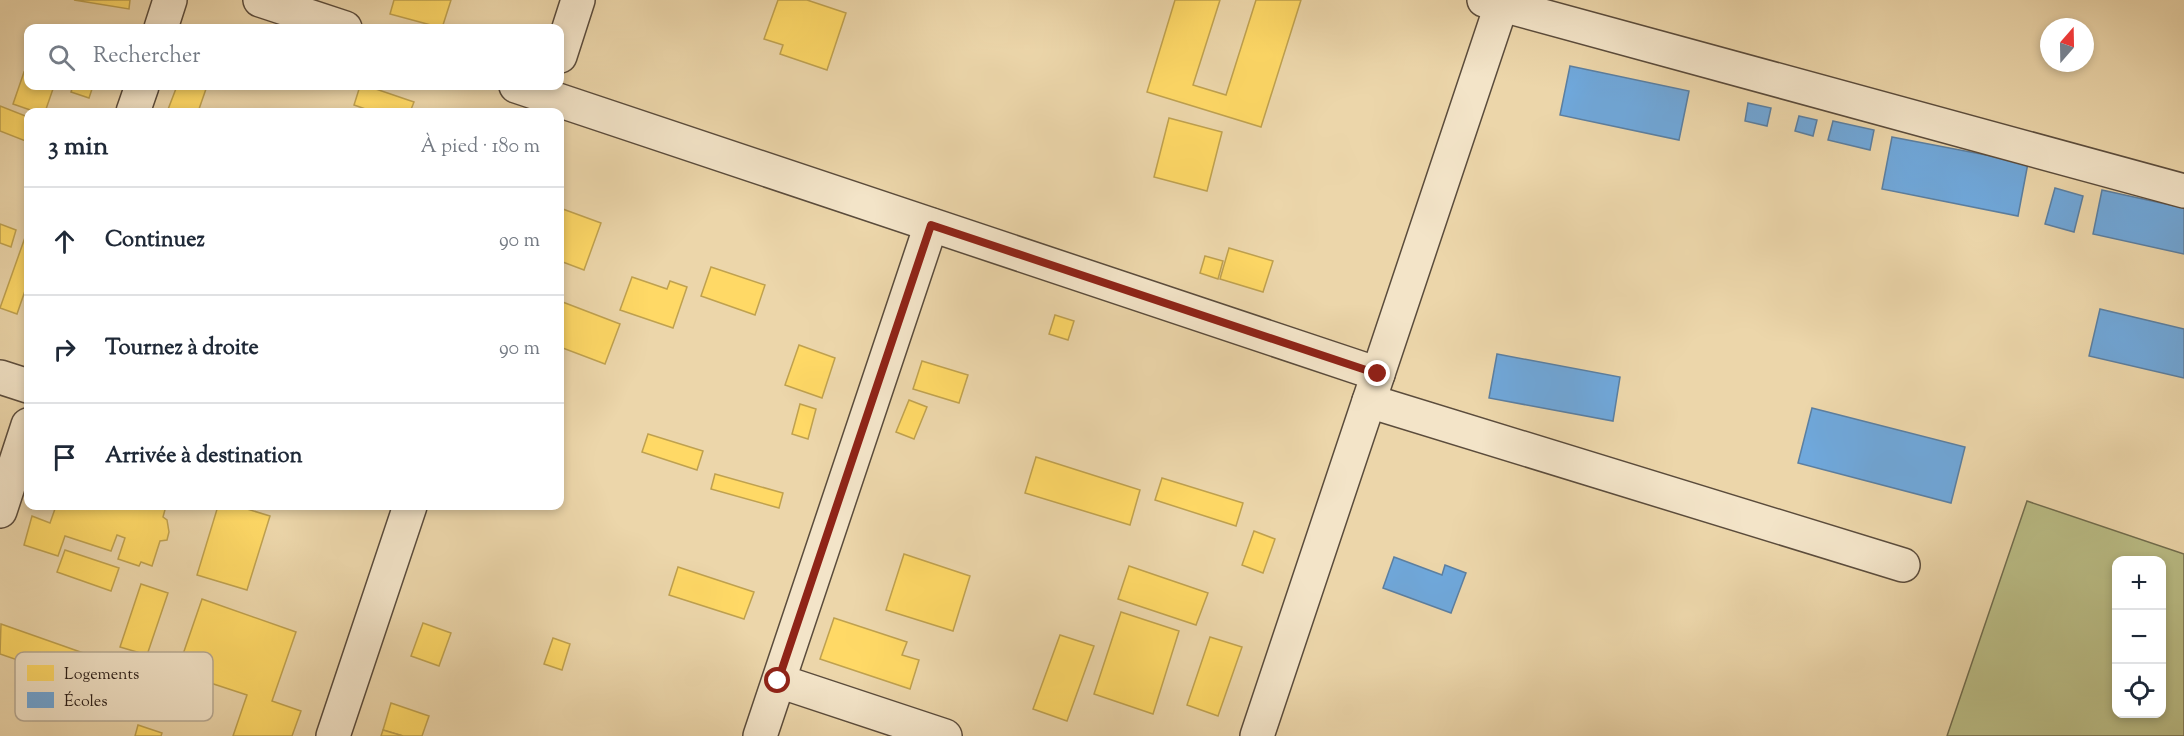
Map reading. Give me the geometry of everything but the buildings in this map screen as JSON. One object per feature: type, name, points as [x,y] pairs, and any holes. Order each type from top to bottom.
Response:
[{"type":"street","points":[[162,24],[170,0]]},
{"type":"street","points":[[260,0],[333,24]]},
{"type":"street","points":[[564,44],[578,0]]},
{"type":"street","points":[[1257,736],[1373,388],[1496,2],[2184,191]]},
{"type":"street","points":[[134,108],[141,90]]},
{"type":"street","points":[[526,90],[931,225],[1373,388],[1903,565]]},
{"type":"street","points":[[760,736],[931,225]]},
{"type":"street","points":[[0,376],[24,385]]},
{"type":"street","points":[[0,511],[24,437]]},
{"type":"street","points":[[333,736],[409,510]]},
{"type":"street","points":[[778,681],[945,736]]},
{"type":"green space","points":[[2027,501],[2184,554],[2184,736],[1947,736]]},
{"type":"route","points":[[778,681],[931,225],[1378,374]]}]
